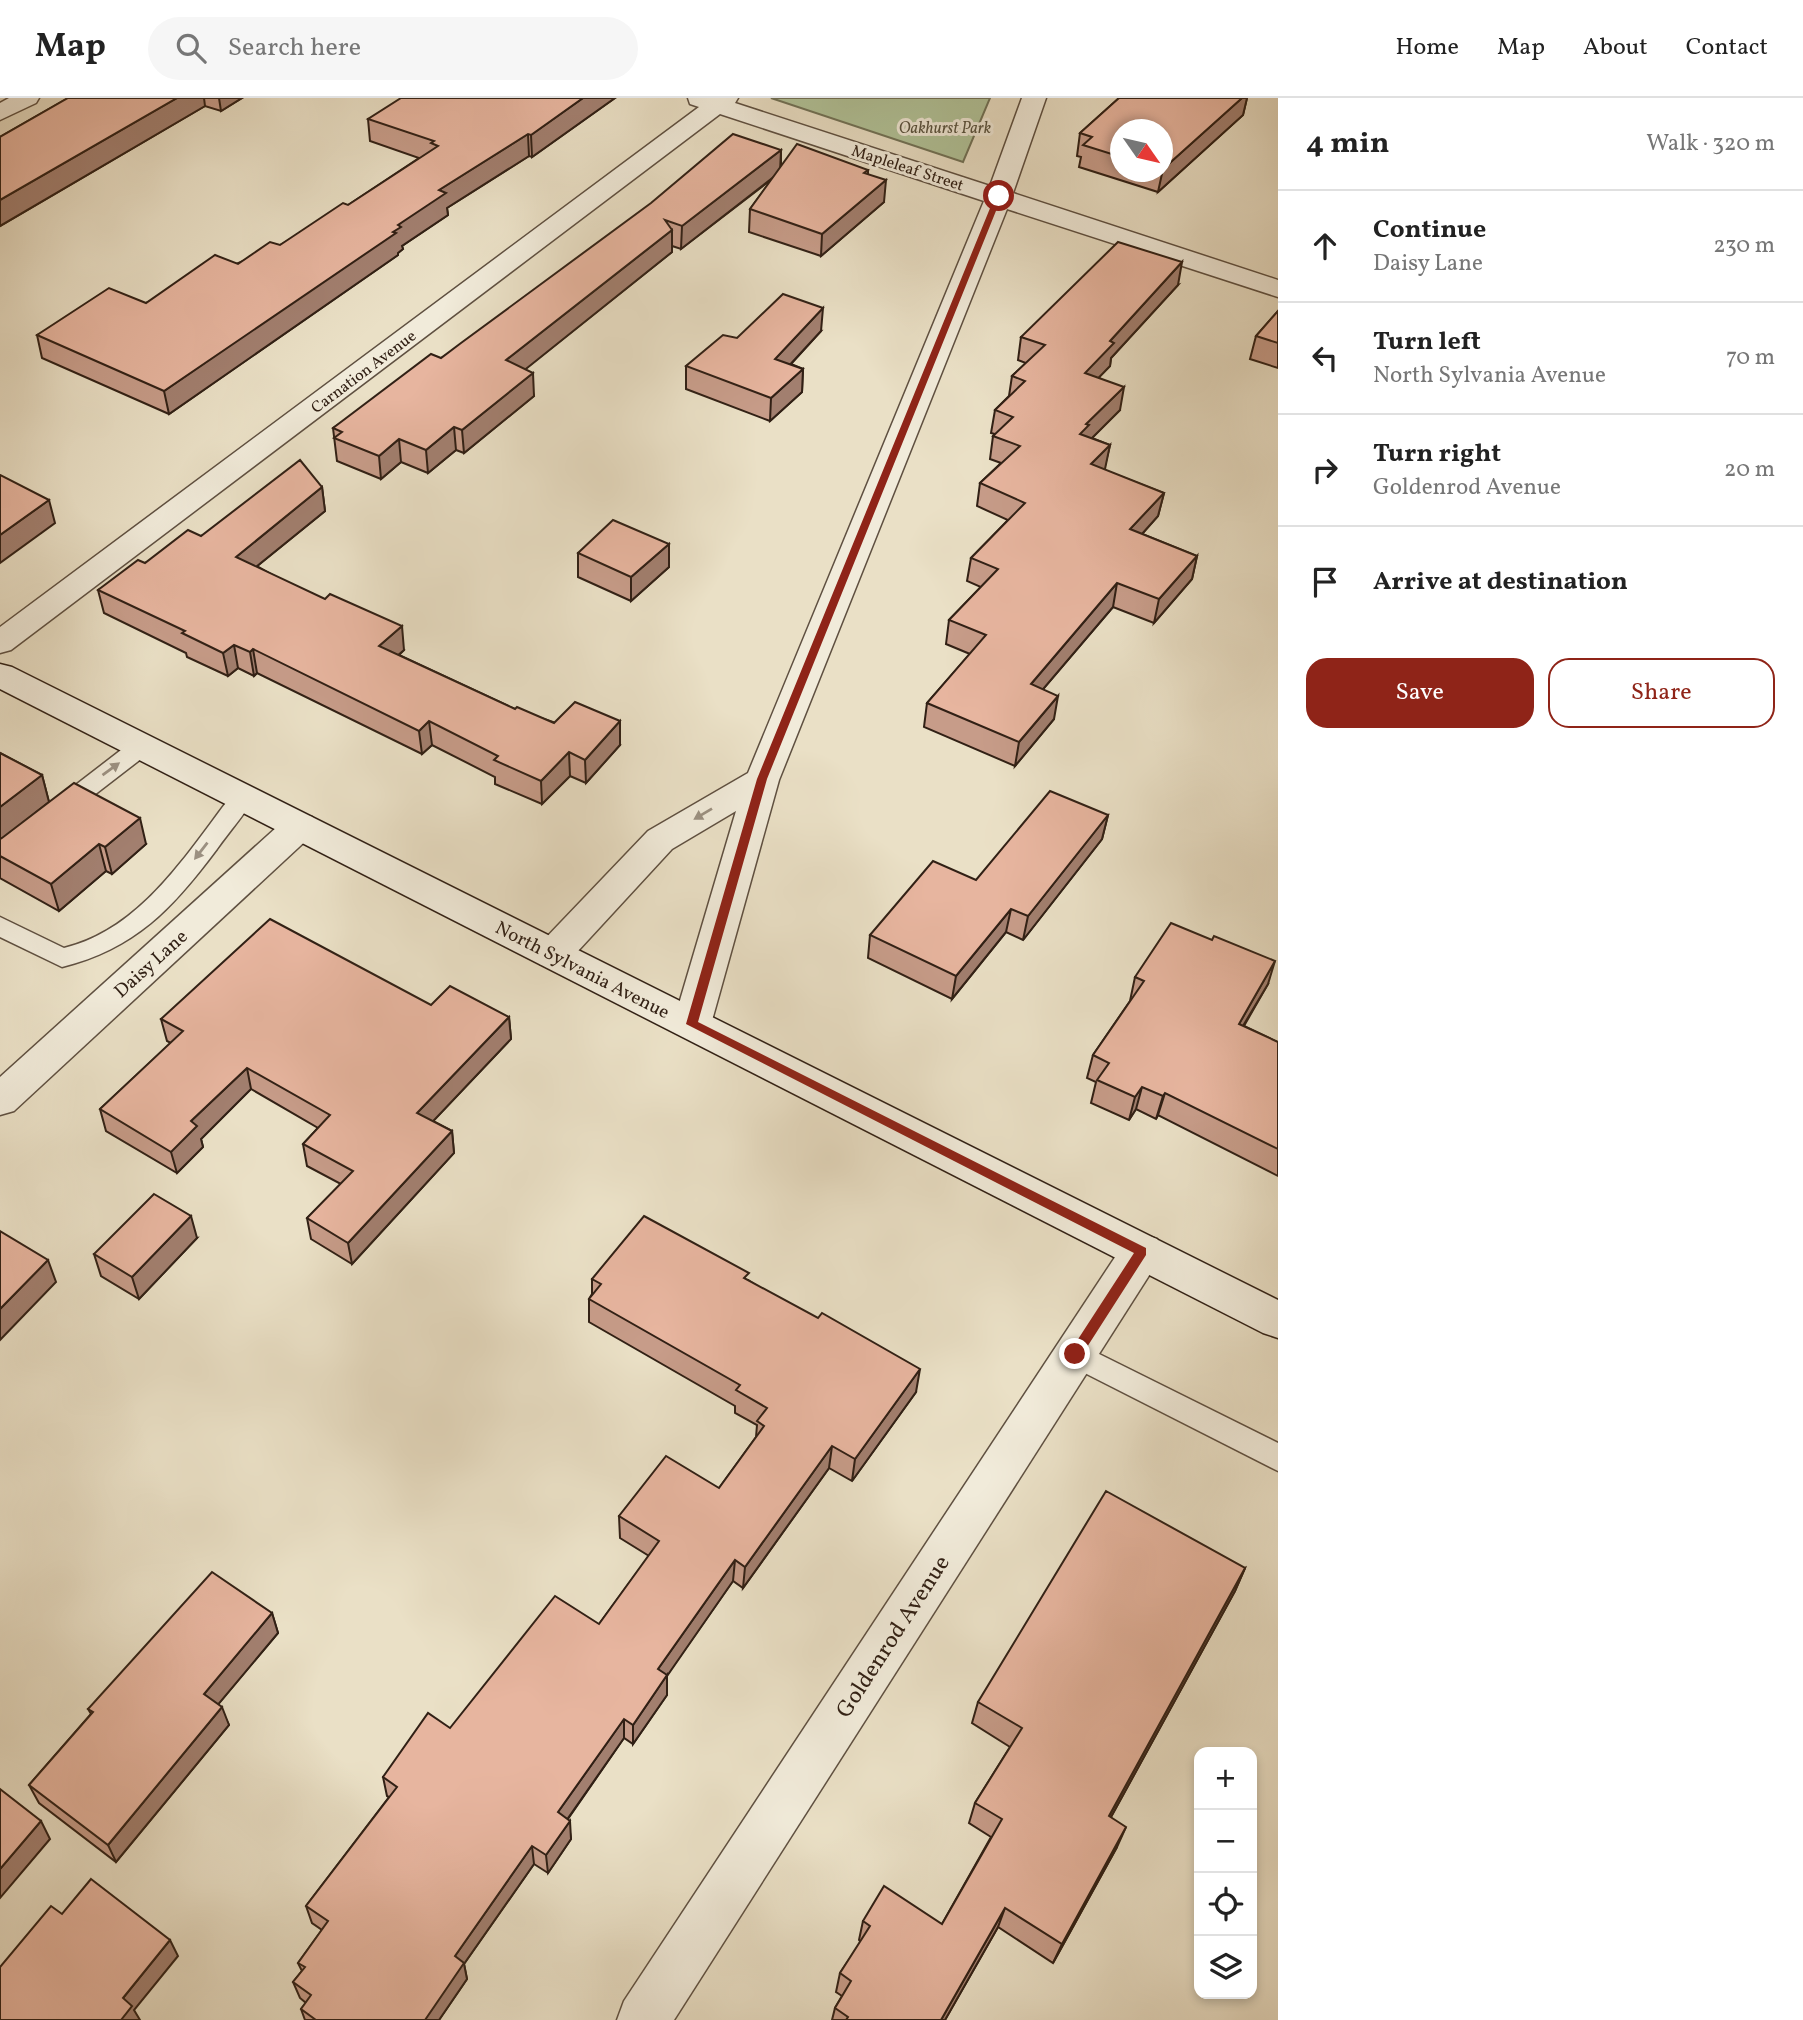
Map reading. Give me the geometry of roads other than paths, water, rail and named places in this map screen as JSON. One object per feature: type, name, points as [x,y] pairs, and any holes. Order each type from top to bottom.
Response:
[{"type":"street","points":[[0,113],[27,98]]},
{"type":"street","points":[[692,1024],[762,779],[999,196],[1034,98]]},
{"type":"street","name":"Mapleleaf Street","points":[[713,100],[999,196],[1273,280]]},
{"type":"street","name":"Carnation Avenue","points":[[0,643],[713,100]]},
{"type":"street","name":"North Sylvania Avenue","points":[[0,675],[1278,1320]]},
{"type":"street","points":[[553,954],[660,841],[762,779]]},
{"type":"street","name":"Daisy Lane","points":[[0,1100],[300,826]]},
{"type":"street","name":"Goldenrod Avenue","points":[[643,2020],[1142,1251]]},
{"type":"lane","points":[[40,825],[142,746]]},
{"type":"lane","points":[[0,926],[62,958],[98,947],[130,928],[166,896],[243,797]]},
{"type":"lane","points":[[1075,1354],[1278,1458]]},
{"type":"park label","name":"Oakhurst Park","points":[[945,127]]}]
